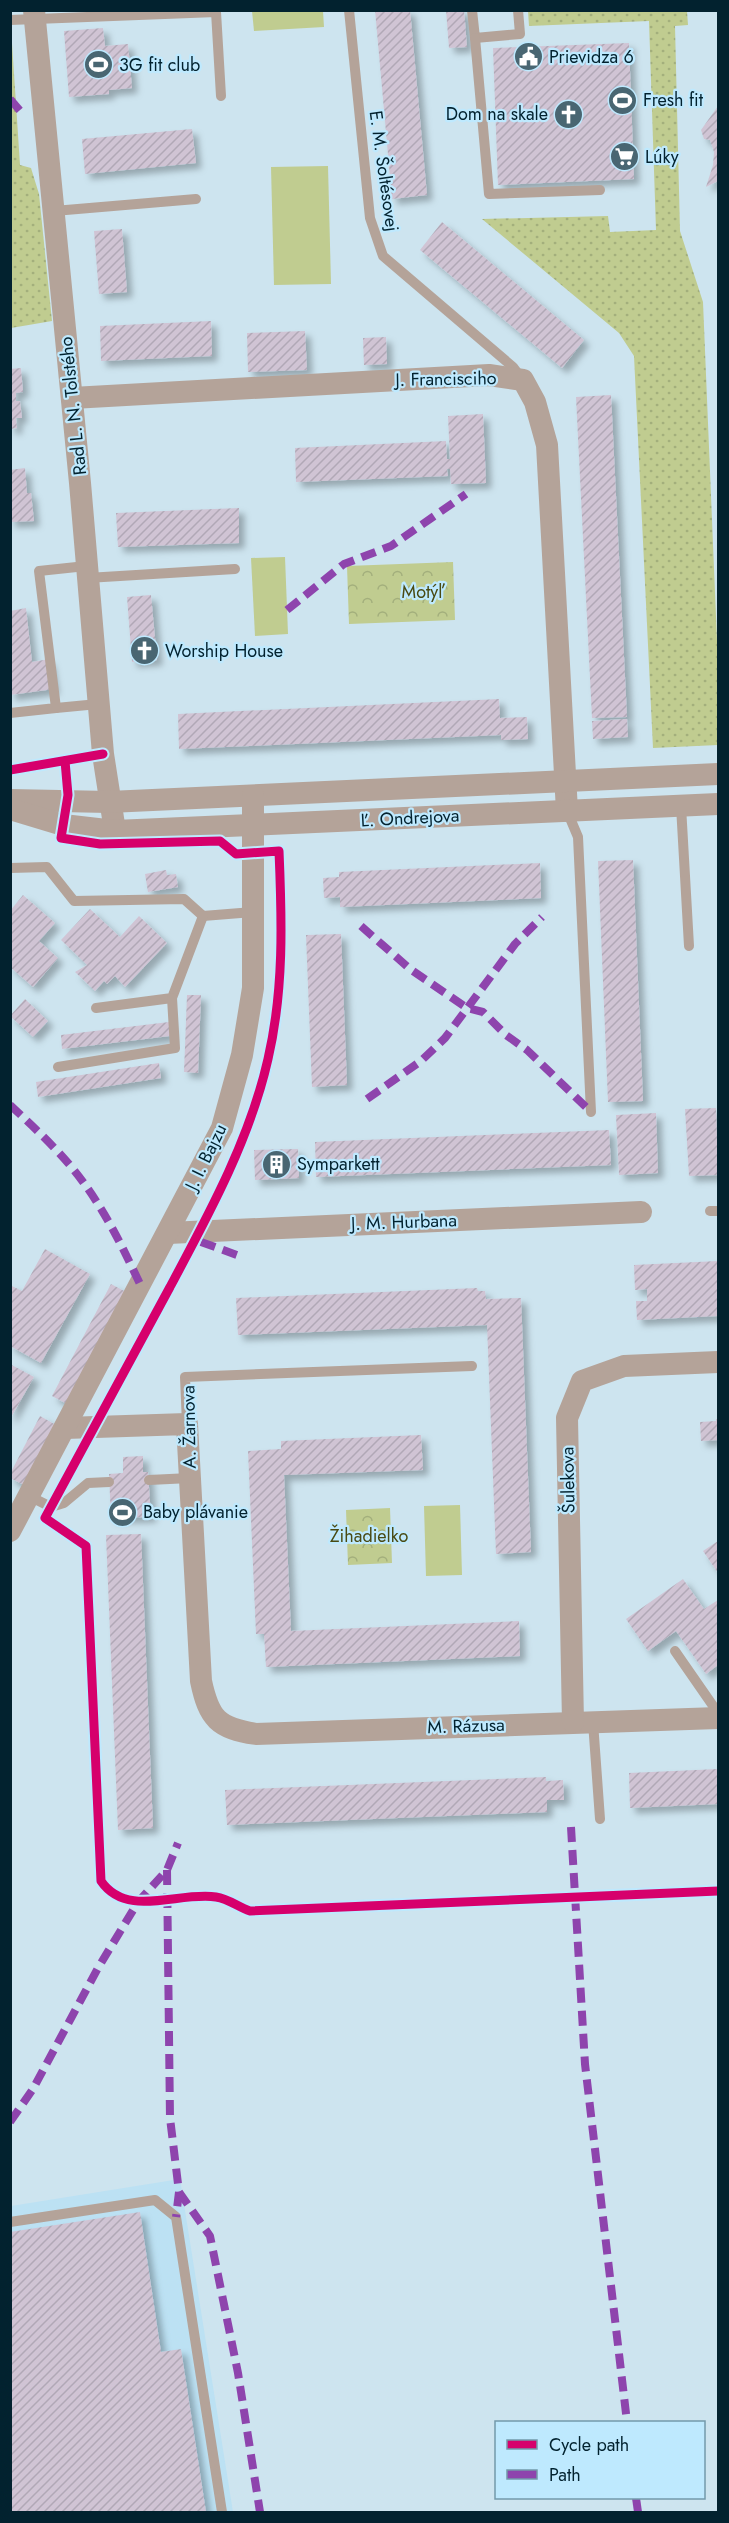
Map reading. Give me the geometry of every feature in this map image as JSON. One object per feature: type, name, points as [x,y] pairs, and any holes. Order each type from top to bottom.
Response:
[{"type":"street","name":"Rad L. N. Tolstého","points":[[34,14],[109,802]]},
{"type":"street","name":"J. Francisciho","points":[[72,398],[489,375],[523,380],[535,402],[547,445],[565,781]]},
{"type":"street","name":"Ľ. Ondrejova","points":[[10,800],[109,802],[718,774]]},
{"type":"street","points":[[565,781],[567,811]]},
{"type":"street","points":[[253,796],[253,825]]},
{"type":"street","points":[[109,802],[115,831]]},
{"type":"street","name":"Ľ. Ondrejova","points":[[10,808],[63,825],[115,831],[718,804]]},
{"type":"street","name":"J. I. Bajzu","points":[[10,1531],[222,1128],[242,1055],[253,988],[253,825]]},
{"type":"street","name":"J. M. Hurbana","points":[[168,1233],[641,1212]]},
{"type":"street","name":"Šulekova","points":[[583,1722],[567,1418],[582,1381],[624,1366],[718,1362]]},
{"type":"street","points":[[65,1428],[187,1424]]},
{"type":"street","name":"A. Žarnova","points":[[187,1424],[201,1680],[206,1702],[218,1720]]},
{"type":"street","name":"M. Rázusa","points":[[218,1720],[231,1730],[256,1734],[718,1718]]},
{"type":"lane","name":"E. M. Šoltésovej","points":[[349,10],[370,218],[383,256],[513,367],[523,380]]},
{"type":"lane","points":[[472,10],[489,194],[600,190]]},
{"type":"lane","points":[[475,38],[520,34],[518,10]]},
{"type":"lane","points":[[10,20],[34,14],[216,12],[221,96]]},
{"type":"lane","points":[[54,211],[196,199]]},
{"type":"lane","points":[[56,708],[39,571],[235,570]]},
{"type":"lane","points":[[10,713],[98,704]]},
{"type":"lane","points":[[681,806],[689,946]]},
{"type":"lane","points":[[567,811],[578,837],[591,1112]]},
{"type":"lane","points":[[10,868],[47,867],[74,901],[184,899],[202,916],[253,912]]},
{"type":"lane","points":[[58,1067],[175,1048],[172,998],[202,916]]},
{"type":"lane","points":[[96,1008],[172,998]]},
{"type":"lane","name":"A. Žarnova","points":[[187,1424],[185,1377],[472,1366]]},
{"type":"lane","points":[[149,1480],[190,1478]]},
{"type":"lane","points":[[29,1496],[51,1508],[64,1503],[88,1483],[109,1482]]},
{"type":"lane","points":[[675,1652],[718,1713]]},
{"type":"lane","points":[[583,1722],[600,1819]]},
{"type":"lane","points":[[10,2222],[155,2200],[176,2217],[222,2512]]},
{"type":"shaded area","points":[[180,2179],[233,2512],[11,2512],[11,2206]]},
{"type":"green space","points":[[252,11],[323,11],[324,27],[254,31]]},
{"type":"green space","points":[[528,11],[687,11],[688,25],[675,26],[680,231],[703,302],[718,665],[718,745],[653,748],[634,356],[619,333],[482,219],[608,216],[610,232],[656,230],[649,21],[529,26]]},
{"type":"green space","points":[[10,43],[12,43],[20,165],[31,168],[39,194],[52,321],[11,328]]},
{"type":"green space","points":[[328,166],[331,284],[274,285],[271,167]]},
{"type":"green space","points":[[285,557],[288,634],[255,636],[251,558]]},
{"type":"green space","name":"Motýľ","points":[[453,562],[455,620],[349,624],[347,566]]},
{"type":"green space","points":[[460,1505],[462,1575],[426,1576],[424,1506]]},
{"type":"green space","name":"Žihadielko","points":[[390,1508],[392,1563],[348,1565],[346,1510]]},
{"type":"building","points":[[375,10],[410,10],[427,195],[392,199]]},
{"type":"building","points":[[446,10],[464,10],[467,47],[449,48]]},
{"type":"building","name":"3G fit club","points":[[103,28],[105,46],[128,44],[132,88],[109,90],[109,94],[69,97],[64,31]]},
{"type":"building","points":[[629,43],[634,179],[498,185],[493,48]]},
{"type":"building","points":[[718,106],[718,181],[706,187],[713,165],[714,152],[710,140],[704,139],[701,130]]},
{"type":"building","points":[[192,129],[196,163],[85,174],[82,139]]},
{"type":"building","points":[[442,222],[584,340],[562,368],[420,250]]},
{"type":"building","points":[[122,229],[127,292],[99,294],[94,231]]},
{"type":"building","points":[[211,321],[212,356],[101,361],[100,326]]},
{"type":"building","points":[[305,331],[307,370],[248,372],[247,333]]},
{"type":"building","points":[[386,337],[387,364],[364,365],[363,338]]},
{"type":"building","points":[[21,368],[23,392],[16,393],[16,401],[20,401],[22,418],[16,418],[17,428],[10,429],[10,369]]},
{"type":"building","points":[[611,395],[627,717],[592,718],[576,397]]},
{"type":"building","points":[[483,414],[486,483],[451,484],[450,469],[447,469],[448,476],[296,482],[295,448],[446,441],[447,459],[450,459],[448,416]]},
{"type":"building","points":[[25,468],[27,493],[31,493],[34,521],[10,522],[10,470]]},
{"type":"building","points":[[239,508],[239,543],[118,547],[116,513]]},
{"type":"building","points":[[151,595],[157,660],[132,662],[127,597]]},
{"type":"building","points":[[26,608],[32,662],[49,659],[54,689],[10,695],[10,611]]},
{"type":"building","points":[[499,699],[500,718],[527,717],[528,739],[501,740],[501,735],[179,749],[178,714]]},
{"type":"building","points":[[627,719],[628,737],[593,739],[592,721]]},
{"type":"building","points":[[633,860],[643,1101],[608,1102],[598,861]]},
{"type":"building","points":[[540,863],[541,898],[340,907],[340,897],[324,898],[323,878],[339,877],[339,872]]},
{"type":"building","points":[[166,870],[167,875],[176,874],[178,887],[148,892],[145,874]]},
{"type":"building","points":[[23,895],[55,923],[39,941],[58,958],[33,987],[10,967],[10,911]]},
{"type":"building","points":[[90,909],[120,937],[139,916],[167,943],[125,987],[115,976],[107,984],[104,981],[95,991],[75,972],[87,965],[61,940]]},
{"type":"building","points":[[341,934],[347,1085],[312,1087],[306,935]]},
{"type":"building","points":[[187,995],[201,995],[198,1073],[184,1072]]},
{"type":"building","points":[[25,999],[48,1021],[33,1037],[10,1016]]},
{"type":"building","points":[[169,1022],[170,1036],[62,1049],[61,1035]]},
{"type":"building","points":[[159,1063],[161,1078],[38,1097],[36,1082]]},
{"type":"building","points":[[716,1108],[718,1175],[689,1176],[685,1109]]},
{"type":"building","points":[[656,1113],[658,1173],[619,1175],[616,1115]]},
{"type":"building","points":[[609,1130],[611,1165],[316,1177],[315,1142]]},
{"type":"building","name":"Symparkett","points":[[298,1149],[299,1178],[255,1180],[254,1150]]},
{"type":"building","points":[[45,1249],[90,1274],[41,1363],[10,1346],[10,1285],[22,1291]]},
{"type":"building","points":[[718,1261],[718,1316],[637,1320],[636,1301],[647,1301],[647,1289],[635,1290],[634,1265]]},
{"type":"building","points":[[111,1284],[126,1292],[67,1404],[52,1396]]},
{"type":"building","points":[[477,1288],[478,1291],[485,1291],[486,1299],[521,1298],[531,1552],[496,1554],[487,1325],[238,1335],[236,1298]]},
{"type":"building","points":[[10,1364],[34,1377],[10,1419]]},
{"type":"building","points":[[40,1416],[56,1425],[24,1485],[10,1478],[10,1474]]},
{"type":"building","points":[[718,1419],[718,1440],[701,1441],[700,1422],[716,1421]]},
{"type":"building","points":[[421,1435],[423,1470],[284,1475],[291,1631],[519,1621],[520,1656],[266,1667],[264,1634],[256,1634],[248,1451],[281,1449],[281,1441]]},
{"type":"building","points":[[143,1456],[143,1472],[148,1472],[151,1517],[111,1518],[109,1474],[123,1473],[123,1457]]},
{"type":"building","points":[[141,1534],[153,1828],[118,1830],[106,1535]]},
{"type":"building","points":[[718,1541],[718,1573],[703,1551]]},
{"type":"building","points":[[683,1579],[704,1609],[718,1600],[718,1665],[706,1674],[676,1631],[648,1651],[626,1619]]},
{"type":"building","points":[[718,1769],[718,1804],[630,1808],[629,1773]]},
{"type":"building","points":[[546,1777],[546,1781],[563,1780],[564,1800],[547,1800],[547,1812],[227,1825],[225,1790]]},
{"type":"building","points":[[140,2212],[161,2352],[181,2349],[206,2512],[10,2512],[10,2232]]},
{"type":"marked path","points":[[10,99],[21,112]]},
{"type":"marked path","points":[[287,610],[344,564],[391,546],[466,494]]},
{"type":"marked path","points":[[367,1099],[421,1061],[445,1038],[515,944],[542,917]]},
{"type":"marked path","points":[[361,926],[410,969],[467,1008],[483,1012],[506,1035],[527,1050],[591,1112]]},
{"type":"marked path","points":[[10,1105],[60,1154],[86,1186],[109,1222],[140,1284]]},
{"type":"marked path","points":[[201,1242],[237,1255]]},
{"type":"marked path","points":[[571,1827],[585,2064],[627,2421]]},
{"type":"marked path","points":[[10,2122],[33,2089],[98,1968],[138,1902],[167,1870],[178,1843]]},
{"type":"marked path","points":[[167,1870],[170,2118],[179,2192],[176,2217]]},
{"type":"marked path","points":[[179,2192],[210,2236],[238,2373],[260,2512]]},
{"type":"marked path","points":[[636,2499],[638,2512]]},
{"type":"cycle path","points":[[10,770],[103,754]]},
{"type":"cycle path","points":[[65,761],[68,795],[61,838],[100,844],[220,841],[236,854],[279,851],[280,877],[281,955],[277,1007],[268,1059],[251,1118],[227,1176],[199,1232],[45,1518],[86,1546],[101,1881],[112,1892],[125,1899],[154,1901],[202,1896],[216,1897],[250,1911],[718,1891]]},
{"type":"place","name":"Prievidza 6","points":[[528,57]]},
{"type":"place","name":"3G fit club","points":[[98,65]]},
{"type":"place","name":"Fresh fit","points":[[622,100]]},
{"type":"place","name":"Dom na skale","points":[[569,114]]},
{"type":"place","name":"Lúky","points":[[624,157]]},
{"type":"place","name":"Worship House","points":[[144,651]]},
{"type":"place","name":"Symparkett","points":[[276,1164]]},
{"type":"place","name":"Baby plávanie","points":[[122,1512]]}]
